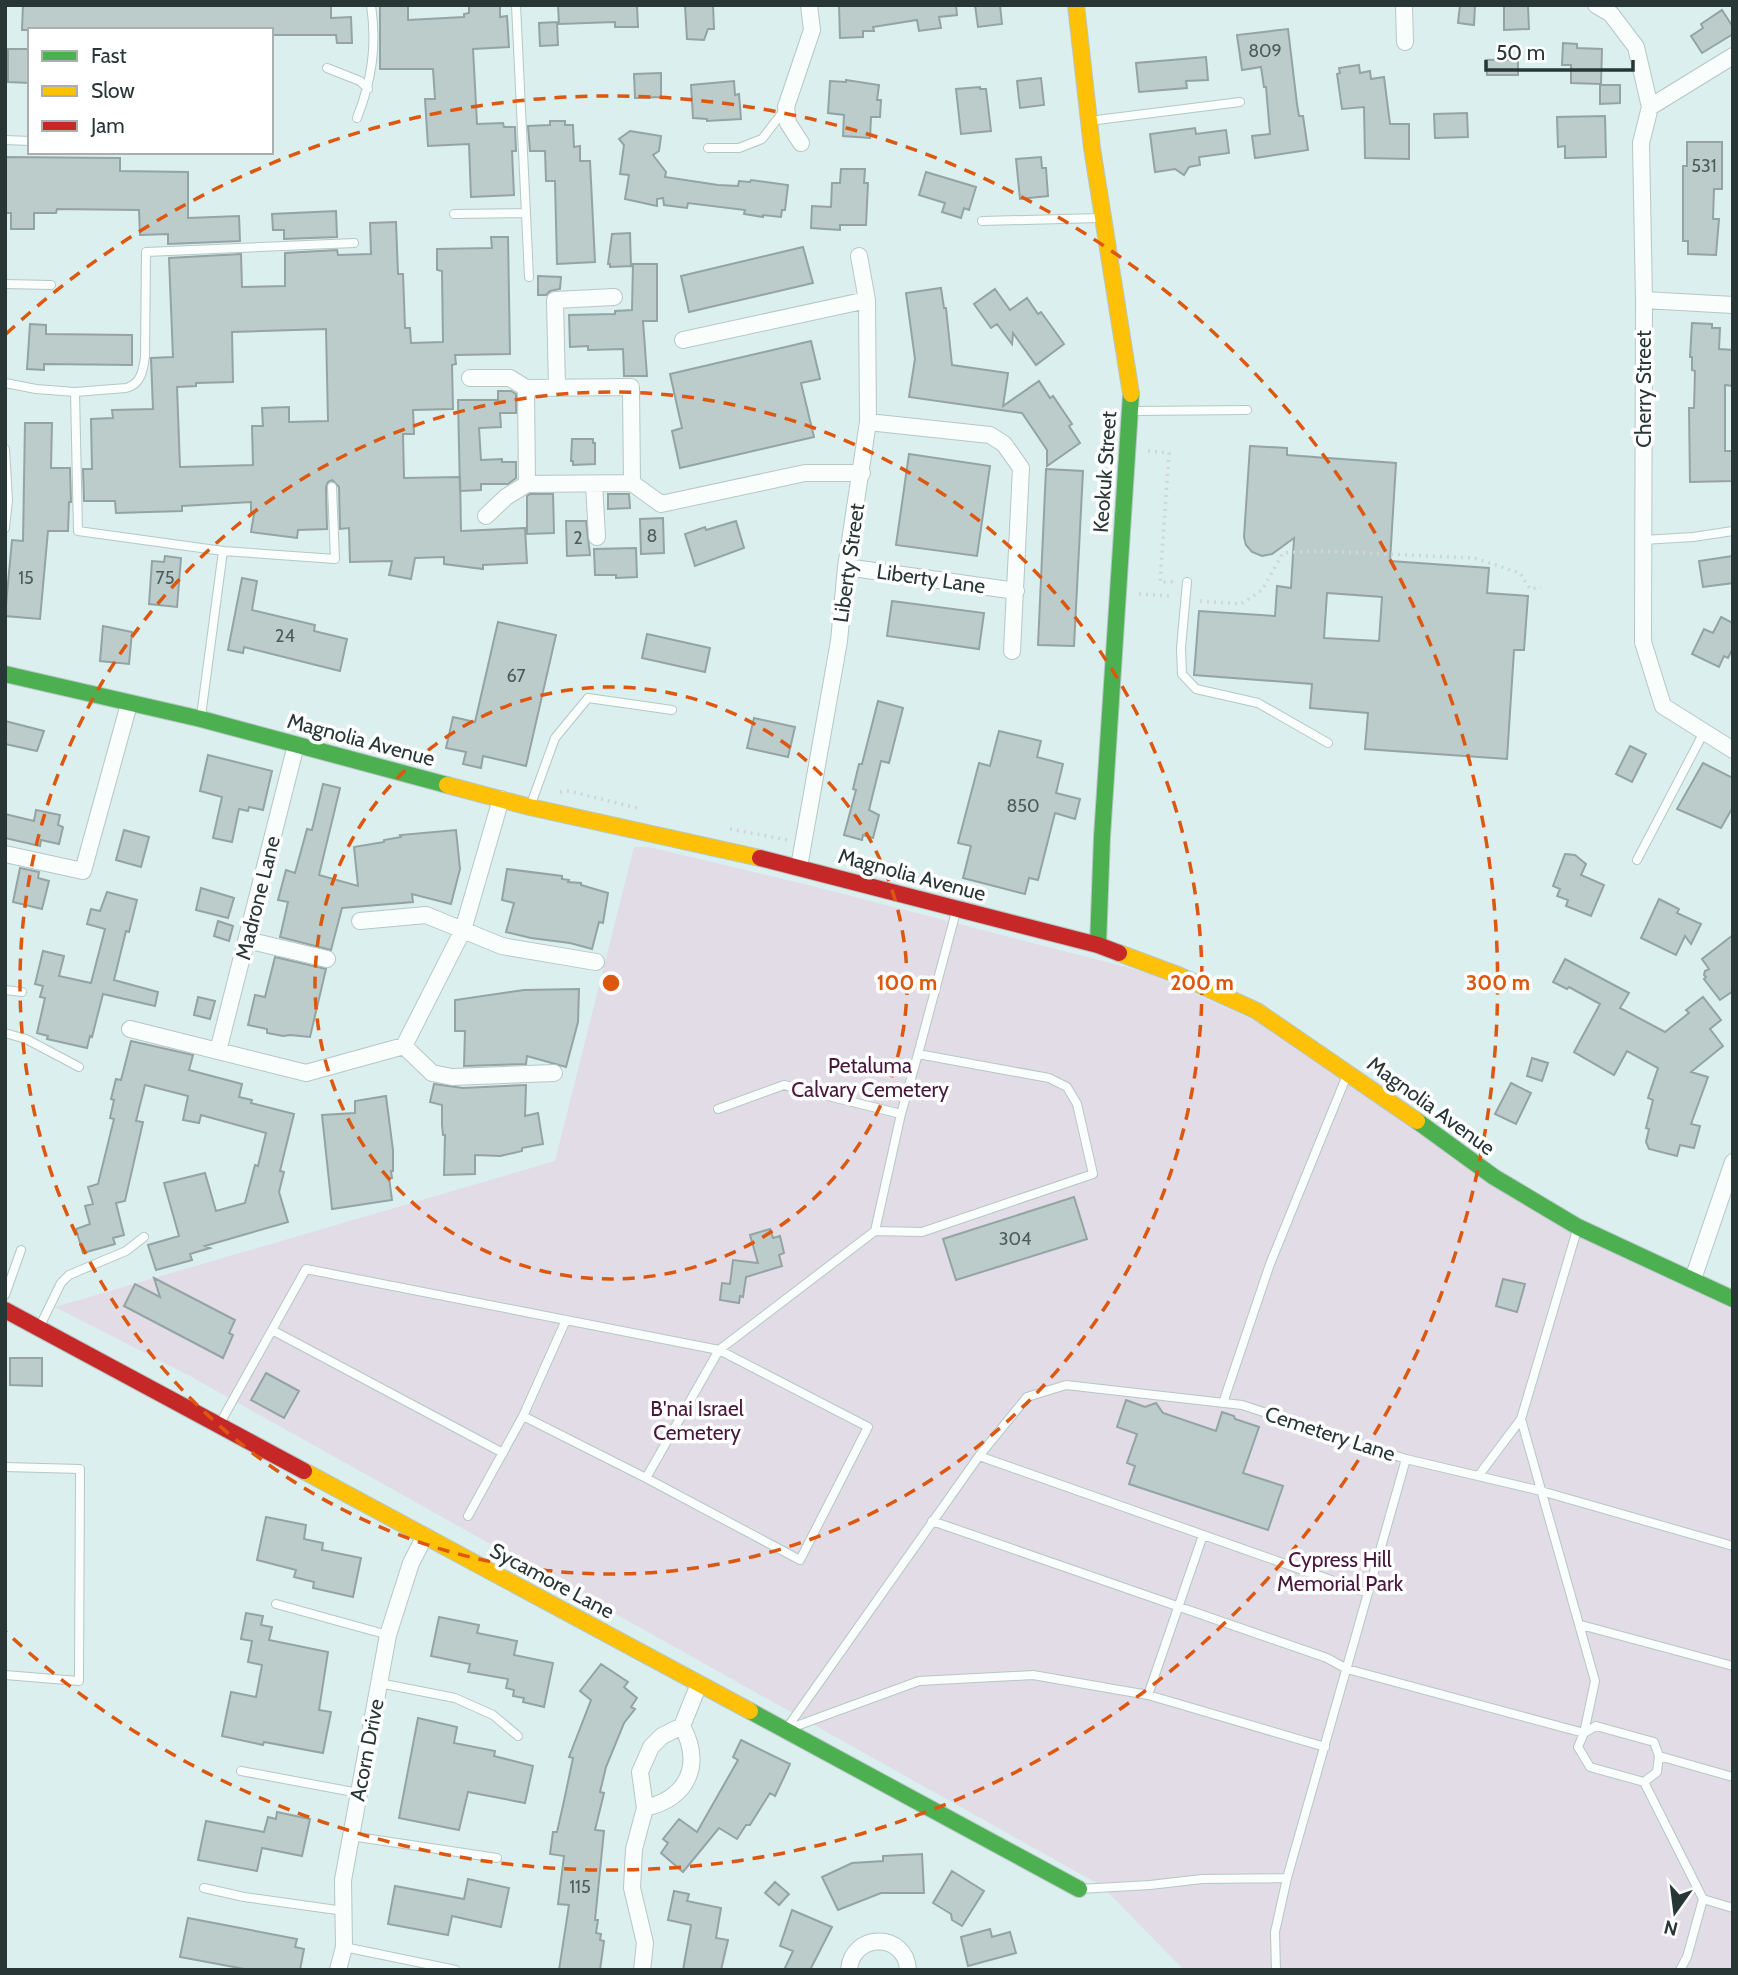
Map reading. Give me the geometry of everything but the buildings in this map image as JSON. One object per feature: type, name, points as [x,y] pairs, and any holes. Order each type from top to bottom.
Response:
[{"type":"street","points":[[801,143],[788,123],[786,107],[812,30],[809,5]]},
{"type":"street","name":"Keokuk Street","points":[[1076,5],[1089,121],[1130,397],[1098,944]]},
{"type":"street","points":[[1404,5],[1405,42]]},
{"type":"street","name":"Cherry Street","points":[[1596,5],[1611,14],[1636,47],[1650,107],[1641,143],[1644,300],[1643,642],[1663,706],[1733,750]]},
{"type":"street","points":[[1650,107],[1733,56]]},
{"type":"street","name":"Liberty Street","points":[[799,867],[839,641],[846,566],[868,422],[867,300],[859,256]]},
{"type":"street","points":[[557,388],[555,300],[614,297]]},
{"type":"street","points":[[683,340],[867,300]]},
{"type":"street","points":[[1644,300],[1733,305]]},
{"type":"street","points":[[470,378],[510,378],[526,388],[631,387],[632,483]]},
{"type":"street","points":[[526,388],[527,484]]},
{"type":"street","name":"Liberty Lane","points":[[868,422],[990,435],[1004,444],[1021,468],[1012,651]]},
{"type":"street","points":[[486,516],[506,497],[527,484],[632,483],[661,504],[805,473],[862,473]]},
{"type":"street","points":[[594,484],[597,537]]},
{"type":"street","name":"Liberty Lane","points":[[846,566],[1016,591]]},
{"type":"street","name":"Magnolia Avenue","points":[[5,674],[201,719],[530,807],[799,867],[1098,944],[1178,975],[1257,1011],[1348,1072],[1494,1177],[1578,1227],[1733,1299]]},
{"type":"street","points":[[5,853],[83,871],[129,704]]},
{"type":"street","name":"Madrone Lane","points":[[218,1051],[296,745]]},
{"type":"street","points":[[130,1029],[306,1073],[404,1046],[463,930],[501,799]]},
{"type":"street","points":[[360,921],[426,915],[502,946],[596,962]]},
{"type":"street","points":[[247,940],[327,959]]},
{"type":"street","points":[[404,1046],[432,1073],[452,1077],[554,1073]]},
{"type":"street","points":[[1693,1279],[1733,1162]]},
{"type":"street","name":"Sycamore Lane","points":[[5,1310],[1079,1889]]},
{"type":"street","name":"Acorn Drive","points":[[338,1970],[344,1947],[342,1880],[388,1635],[411,1563],[425,1536]]},
{"type":"street","points":[[642,1970],[645,1943],[632,1888],[634,1849],[645,1808],[639,1772],[651,1747],[662,1736],[682,1726],[699,1684]]},
{"type":"street","points":[[645,1808],[663,1804],[682,1790],[689,1776],[692,1758],[689,1739],[682,1726]]},
{"type":"street","points":[[849,1970],[854,1953],[861,1946],[880,1940],[898,1948],[904,1955],[908,1970]]},
{"type":"lane","points":[[357,118],[368,89],[374,50],[371,5]]},
{"type":"lane","points":[[516,5],[529,277]]},
{"type":"lane","points":[[327,68],[352,78],[368,89]]},
{"type":"lane","points":[[1089,121],[1240,102]]},
{"type":"lane","points":[[708,148],[739,148],[762,139],[786,107]]},
{"type":"lane","points":[[5,140],[28,141]]},
{"type":"lane","points":[[454,214],[526,213]]},
{"type":"lane","points":[[982,221],[1103,218]]},
{"type":"lane","points":[[5,383],[75,392],[134,386],[143,373],[145,357],[146,252],[354,243]]},
{"type":"lane","points":[[5,284],[51,285]]},
{"type":"lane","points":[[75,392],[78,531],[223,551],[335,559],[332,486]]},
{"type":"lane","points":[[1129,411],[1247,410]]},
{"type":"lane","points":[[5,449],[8,500],[5,528]]},
{"type":"lane","points":[[1643,540],[1733,531]]},
{"type":"lane","points":[[201,719],[223,551]]},
{"type":"lane","points":[[1187,582],[1181,648],[1182,674],[1196,689],[1258,703],[1328,743]]},
{"type":"lane","points":[[530,807],[555,738],[588,698],[672,710]]},
{"type":"lane","points":[[1637,860],[1704,732]]},
{"type":"lane","points":[[875,1231],[901,1114],[957,908]]},
{"type":"lane","points":[[5,990],[22,992]]},
{"type":"lane","points":[[5,1033],[26,1039],[79,1066]]},
{"type":"lane","points":[[646,1478],[719,1350],[875,1231],[922,1232],[1093,1174],[1077,1104],[1067,1087],[1049,1078],[918,1054]]},
{"type":"lane","points":[[1223,1403],[1270,1264],[1348,1072]]},
{"type":"lane","points":[[718,1109],[784,1085],[901,1114]]},
{"type":"lane","points":[[1479,1475],[1521,1419],[1578,1227]]},
{"type":"lane","points":[[39,1328],[61,1283],[69,1276],[125,1251],[144,1237]]},
{"type":"lane","points":[[5,1295],[21,1250]]},
{"type":"lane","points":[[219,1425],[306,1269],[719,1350],[868,1427],[800,1560],[523,1416]]},
{"type":"lane","points":[[468,1516],[523,1416],[566,1320]]},
{"type":"lane","points":[[272,1330],[503,1452]]},
{"type":"lane","name":"Cemetery Lane","points":[[785,1730],[979,1456],[1027,1397],[1066,1385],[1242,1405],[1406,1459],[1287,1878],[1275,1932],[1276,1970]]},
{"type":"lane","points":[[1521,1419],[1595,1681],[1584,1733],[1578,1747],[1590,1767],[1644,1782],[1703,1899],[1687,1956],[1680,1970]]},
{"type":"lane","points":[[979,1456],[1368,1593]]},
{"type":"lane","points":[[1406,1459],[1541,1491],[1733,1546]]},
{"type":"lane","points":[[5,1467],[80,1469],[79,1681],[5,1675]]},
{"type":"lane","points":[[932,1521],[1327,1658],[1347,1670],[1584,1733],[1596,1726],[1654,1742],[1659,1756],[1657,1772],[1644,1782]]},
{"type":"lane","points":[[1149,1695],[1203,1535]]},
{"type":"lane","points":[[276,1604],[388,1635]]},
{"type":"lane","points":[[1580,1625],[1733,1666]]},
{"type":"lane","points":[[785,1730],[919,1681],[1033,1675],[1149,1695],[1325,1747]]},
{"type":"lane","points":[[379,1683],[455,1698],[493,1715],[518,1736]]},
{"type":"lane","points":[[1659,1756],[1733,1777]]},
{"type":"lane","points":[[241,1770],[359,1793]]},
{"type":"lane","points":[[351,1836],[497,1858]]},
{"type":"lane","points":[[1079,1889],[1202,1879],[1287,1878]]},
{"type":"lane","points":[[204,1888],[244,1897],[344,1911]]},
{"type":"lane","points":[[1703,1899],[1733,1908]]},
{"type":"lane","points":[[344,1947],[456,1970]]},
{"type":"path","points":[[1139,594],[1171,596],[1172,582],[1160,582],[1169,453],[1148,452]]},
{"type":"path","points":[[1194,601],[1241,604],[1262,590],[1283,552],[1319,551],[1474,558],[1520,573],[1530,589],[1541,587]]},
{"type":"green space","points":[[634,847],[649,847],[812,886],[1149,973],[1267,1026],[1628,1258],[1733,1310],[1733,1970],[1184,1970],[1102,1886],[190,1376],[55,1307],[555,1161]]},
{"type":"traffic: fast","points":[[1098,945],[1102,837],[1131,394]]},
{"type":"traffic: fast","points":[[5,674],[201,719],[447,785]]},
{"type":"traffic: fast","points":[[1417,1121],[1494,1177],[1578,1227],[1733,1299]]},
{"type":"traffic: fast","points":[[750,1711],[1079,1889]]},
{"type":"traffic: slow","points":[[1076,5],[1092,148],[1131,394]]},
{"type":"traffic: slow","points":[[447,785],[530,807],[760,858]]},
{"type":"traffic: slow","points":[[1119,953],[1178,975],[1257,1011],[1417,1121]]},
{"type":"traffic: slow","points":[[304,1471],[750,1711]]},
{"type":"traffic: jam","points":[[760,858],[1098,945],[1119,953]]},
{"type":"traffic: jam","points":[[5,1310],[304,1471]]},
{"type":"park label","name":"Petaluma Calvary Cemetery","points":[[870,1078]]},
{"type":"park label","name":"B'nai Israel Cemetery","points":[[697,1421]]},
{"type":"park label","name":"Cypress Hill Memorial Park","points":[[1340,1572]]}]
